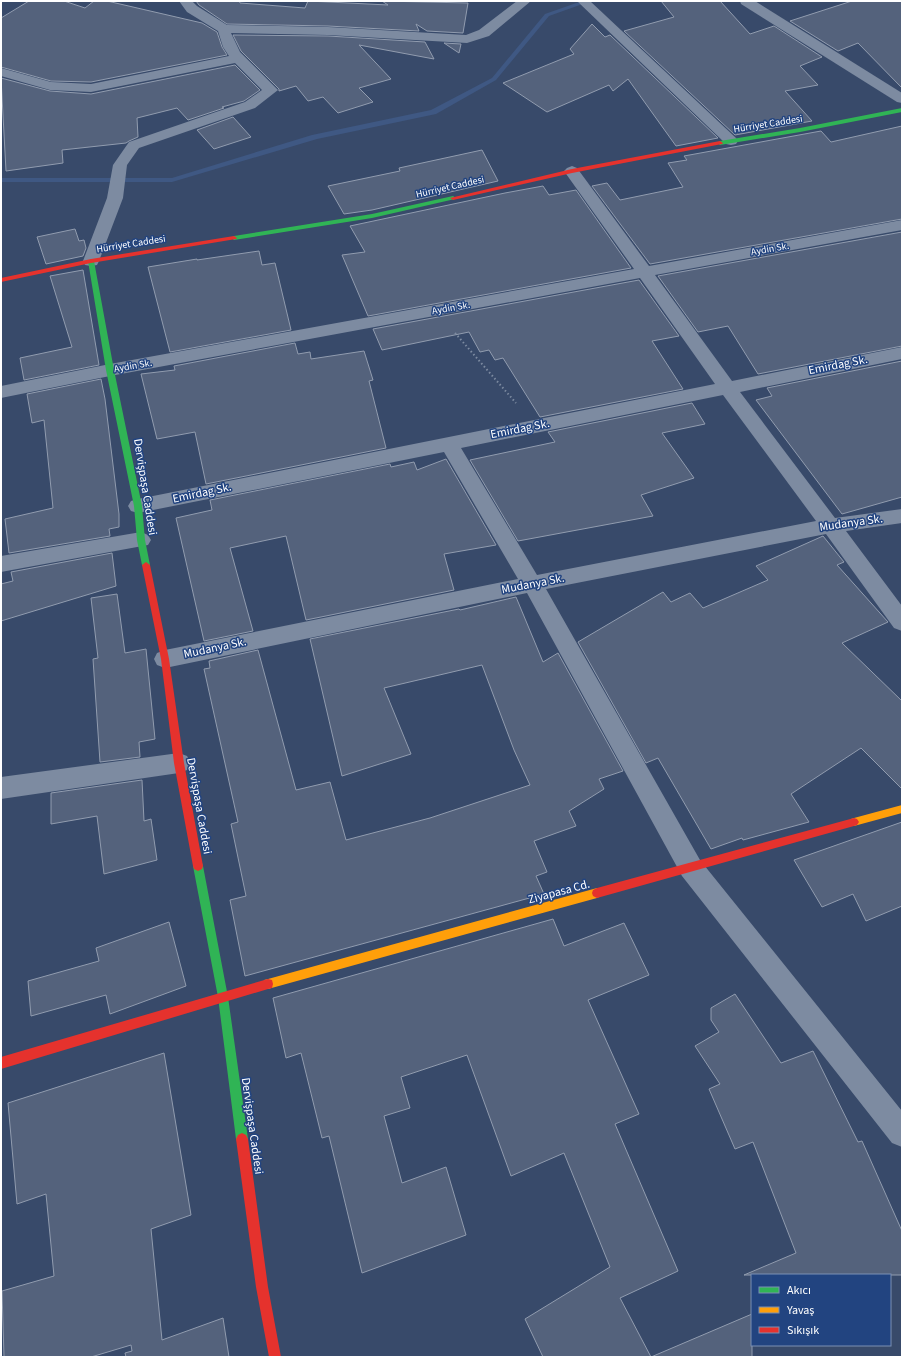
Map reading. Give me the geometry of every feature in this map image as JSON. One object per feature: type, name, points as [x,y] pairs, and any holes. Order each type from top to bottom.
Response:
[{"type":"street","points":[[185,1],[192,9],[224,29],[328,31],[467,39],[484,33],[525,1]]},
{"type":"street","points":[[746,1],[902,99]]},
{"type":"street","points":[[587,4],[731,141]]},
{"type":"street","points":[[91,261],[115,198],[120,165],[134,146],[250,105],[271,90],[238,58],[224,37],[224,29]]},
{"type":"street","points":[[1,72],[50,86],[92,88],[238,58]]},
{"type":"street","name":"Hürriyet Caddesi","points":[[1,280],[91,261],[372,216],[572,171],[902,110]]},
{"type":"street","points":[[572,171],[727,387],[902,622]]},
{"type":"street","name":"Aydin Sk.","points":[[1,392],[110,370],[902,225]]},
{"type":"street","name":"Dervişpaşa Caddesi","points":[[91,261],[110,370],[138,506],[141,540],[165,659],[179,763],[223,997],[262,1287],[275,1357]]},
{"type":"street","name":"Emirdag Sk.","points":[[138,506],[902,353]]},
{"type":"street","points":[[448,443],[532,584],[691,868],[902,1133]]},
{"type":"street","name":"Mudanya Sk.","points":[[165,659],[532,584],[830,526],[902,516]]},
{"type":"street","points":[[1,564],[141,540]]},
{"type":"street","points":[[1,788],[179,763]]},
{"type":"street","name":"Ziyapasa Cd.","points":[[1,1063],[223,997],[902,809]]},
{"type":"path","points":[[436,310],[536,426]]},
{"type":"building","points":[[29,1],[64,1],[85,8],[94,1],[107,1],[202,23],[217,32],[222,47],[227,55],[91,82],[51,81],[1,67],[1,18]]},
{"type":"building","points":[[196,1],[239,1],[240,3],[305,8],[308,1],[388,5],[382,1],[468,3],[463,33],[427,31],[416,24],[419,31],[328,26],[227,24],[199,5]]},
{"type":"building","points":[[661,1],[720,1],[750,34],[774,26],[822,57],[800,66],[818,85],[785,91],[812,121],[735,135],[624,31],[674,17]]},
{"type":"building","points":[[852,1],[902,1],[902,88],[858,43],[838,51],[790,21]]},
{"type":"building","points":[[592,24],[605,37],[610,35],[718,138],[676,146],[628,79],[613,91],[609,85],[547,112],[503,83],[574,54],[570,49]]},
{"type":"building","points":[[233,35],[328,36],[425,42],[434,59],[359,45],[391,79],[359,88],[373,102],[338,113],[323,97],[308,101],[296,86],[279,91],[279,89],[241,51]]},
{"type":"building","points":[[444,43],[461,44],[459,53]]},
{"type":"building","points":[[235,65],[260,90],[244,101],[222,107],[224,108],[188,120],[177,108],[137,118],[138,137],[126,143],[62,150],[63,163],[6,171],[1,78],[50,91],[91,94]]},
{"type":"building","points":[[233,117],[251,137],[214,149],[197,130]]},
{"type":"building","points":[[902,126],[902,219],[650,264],[592,186],[607,183],[620,200],[683,187],[668,163],[687,160],[684,156],[821,131],[831,142]]},
{"type":"building","points":[[482,150],[498,181],[372,210],[344,214],[328,186],[400,171],[399,168]]},
{"type":"building","points":[[543,186],[549,195],[576,190],[631,268],[368,316],[342,255],[365,252],[350,226]]},
{"type":"building","points":[[75,229],[79,241],[84,240],[86,248],[83,256],[46,264],[37,237]]},
{"type":"building","points":[[902,232],[902,346],[758,374],[728,326],[698,332],[658,276]]},
{"type":"building","points":[[259,251],[262,265],[275,263],[291,330],[170,352],[148,267]]},
{"type":"building","points":[[83,270],[99,365],[24,380],[20,358],[72,347],[50,276]]},
{"type":"building","points":[[639,280],[679,336],[652,341],[683,389],[540,417],[503,358],[495,360],[489,350],[480,352],[469,332],[382,350],[373,329]]},
{"type":"building","points":[[295,343],[298,354],[310,352],[311,359],[364,351],[373,380],[369,381],[386,448],[206,484],[195,432],[157,439],[141,374],[175,370],[174,366]]},
{"type":"building","points":[[902,361],[902,497],[842,514],[756,400],[772,396],[767,388]]},
{"type":"building","points":[[101,379],[105,399],[119,514],[119,527],[109,529],[110,536],[9,553],[5,519],[53,508],[44,420],[32,423],[27,394]]},
{"type":"building","points":[[692,403],[705,424],[662,433],[694,478],[641,495],[653,516],[518,541],[470,460],[555,442],[548,432]]},
{"type":"building","points":[[446,459],[496,545],[444,554],[454,590],[306,620],[286,536],[230,548],[253,631],[204,641],[176,518],[212,510],[210,500],[390,464],[391,467],[414,462],[417,470]]},
{"type":"building","points":[[823,536],[844,562],[837,565],[888,622],[842,643],[902,701],[902,789],[861,748],[791,794],[809,822],[743,840],[742,838],[711,849],[658,758],[646,763],[578,642],[663,592],[671,602],[690,593],[703,608],[768,580],[756,566]]},
{"type":"building","points":[[112,553],[116,586],[1,621],[1,584],[13,581],[11,572]]},
{"type":"building","points":[[117,594],[125,653],[146,649],[155,739],[139,742],[140,757],[100,762],[93,659],[98,658],[91,598]]},
{"type":"building","points":[[516,597],[543,662],[558,653],[623,771],[599,779],[604,789],[569,811],[576,826],[534,841],[547,872],[536,876],[544,894],[245,976],[230,900],[246,896],[231,824],[238,822],[204,669],[210,668],[209,661],[258,650],[296,790],[330,782],[346,840],[430,818],[530,785],[514,750],[482,665],[384,688],[411,754],[342,776],[310,639],[460,610]]},
{"type":"building","points":[[142,780],[144,821],[151,819],[157,860],[104,874],[97,816],[51,824],[51,793]]},
{"type":"building","points":[[902,822],[902,906],[866,921],[853,894],[822,907],[794,860]]},
{"type":"building","points":[[553,919],[564,946],[624,923],[649,975],[588,1000],[639,1114],[615,1124],[678,1271],[620,1298],[651,1357],[543,1357],[525,1319],[610,1267],[564,1153],[511,1176],[467,1055],[401,1077],[410,1108],[384,1116],[402,1183],[446,1167],[466,1235],[362,1273],[329,1136],[322,1138],[301,1053],[286,1058],[273,998]]},
{"type":"building","points":[[169,922],[186,986],[110,1014],[106,995],[31,1016],[28,981],[99,961],[96,948]]},
{"type":"building","points":[[735,994],[781,1063],[813,1051],[858,1142],[862,1141],[902,1231],[902,1275],[744,1275],[796,1253],[753,1142],[735,1149],[709,1089],[720,1084],[695,1046],[719,1032],[711,1020],[711,1008]]},
{"type":"building","points":[[164,1053],[191,1215],[151,1229],[162,1340],[223,1318],[229,1357],[126,1357],[125,1353],[132,1351],[131,1345],[91,1357],[4,1357],[2,1291],[54,1276],[46,1194],[17,1204],[8,1103]]},
{"type":"building","points":[[751,1314],[752,1357],[651,1357]]},
{"type":"waterway","points":[[1,180],[172,180],[315,137],[433,112],[494,79],[547,15],[588,1]]},
{"type":"traffic: fast","points":[[720,143],[800,130],[902,110]]},
{"type":"traffic: fast","points":[[234,238],[372,216],[453,198]]},
{"type":"traffic: fast","points":[[91,261],[110,370],[138,506],[141,540],[146,565]]},
{"type":"traffic: fast","points":[[198,866],[223,997],[242,1139]]},
{"type":"traffic: slow","points":[[854,822],[902,809]]},
{"type":"traffic: slow","points":[[268,984],[597,893]]},
{"type":"traffic: jam","points":[[453,198],[572,171],[720,143]]},
{"type":"traffic: jam","points":[[1,280],[91,261],[234,238]]},
{"type":"traffic: jam","points":[[146,565],[165,659],[179,763],[198,866]]},
{"type":"traffic: jam","points":[[597,893],[854,822]]},
{"type":"traffic: jam","points":[[1,1063],[268,984]]},
{"type":"traffic: jam","points":[[242,1139],[262,1287],[275,1357]]}]
